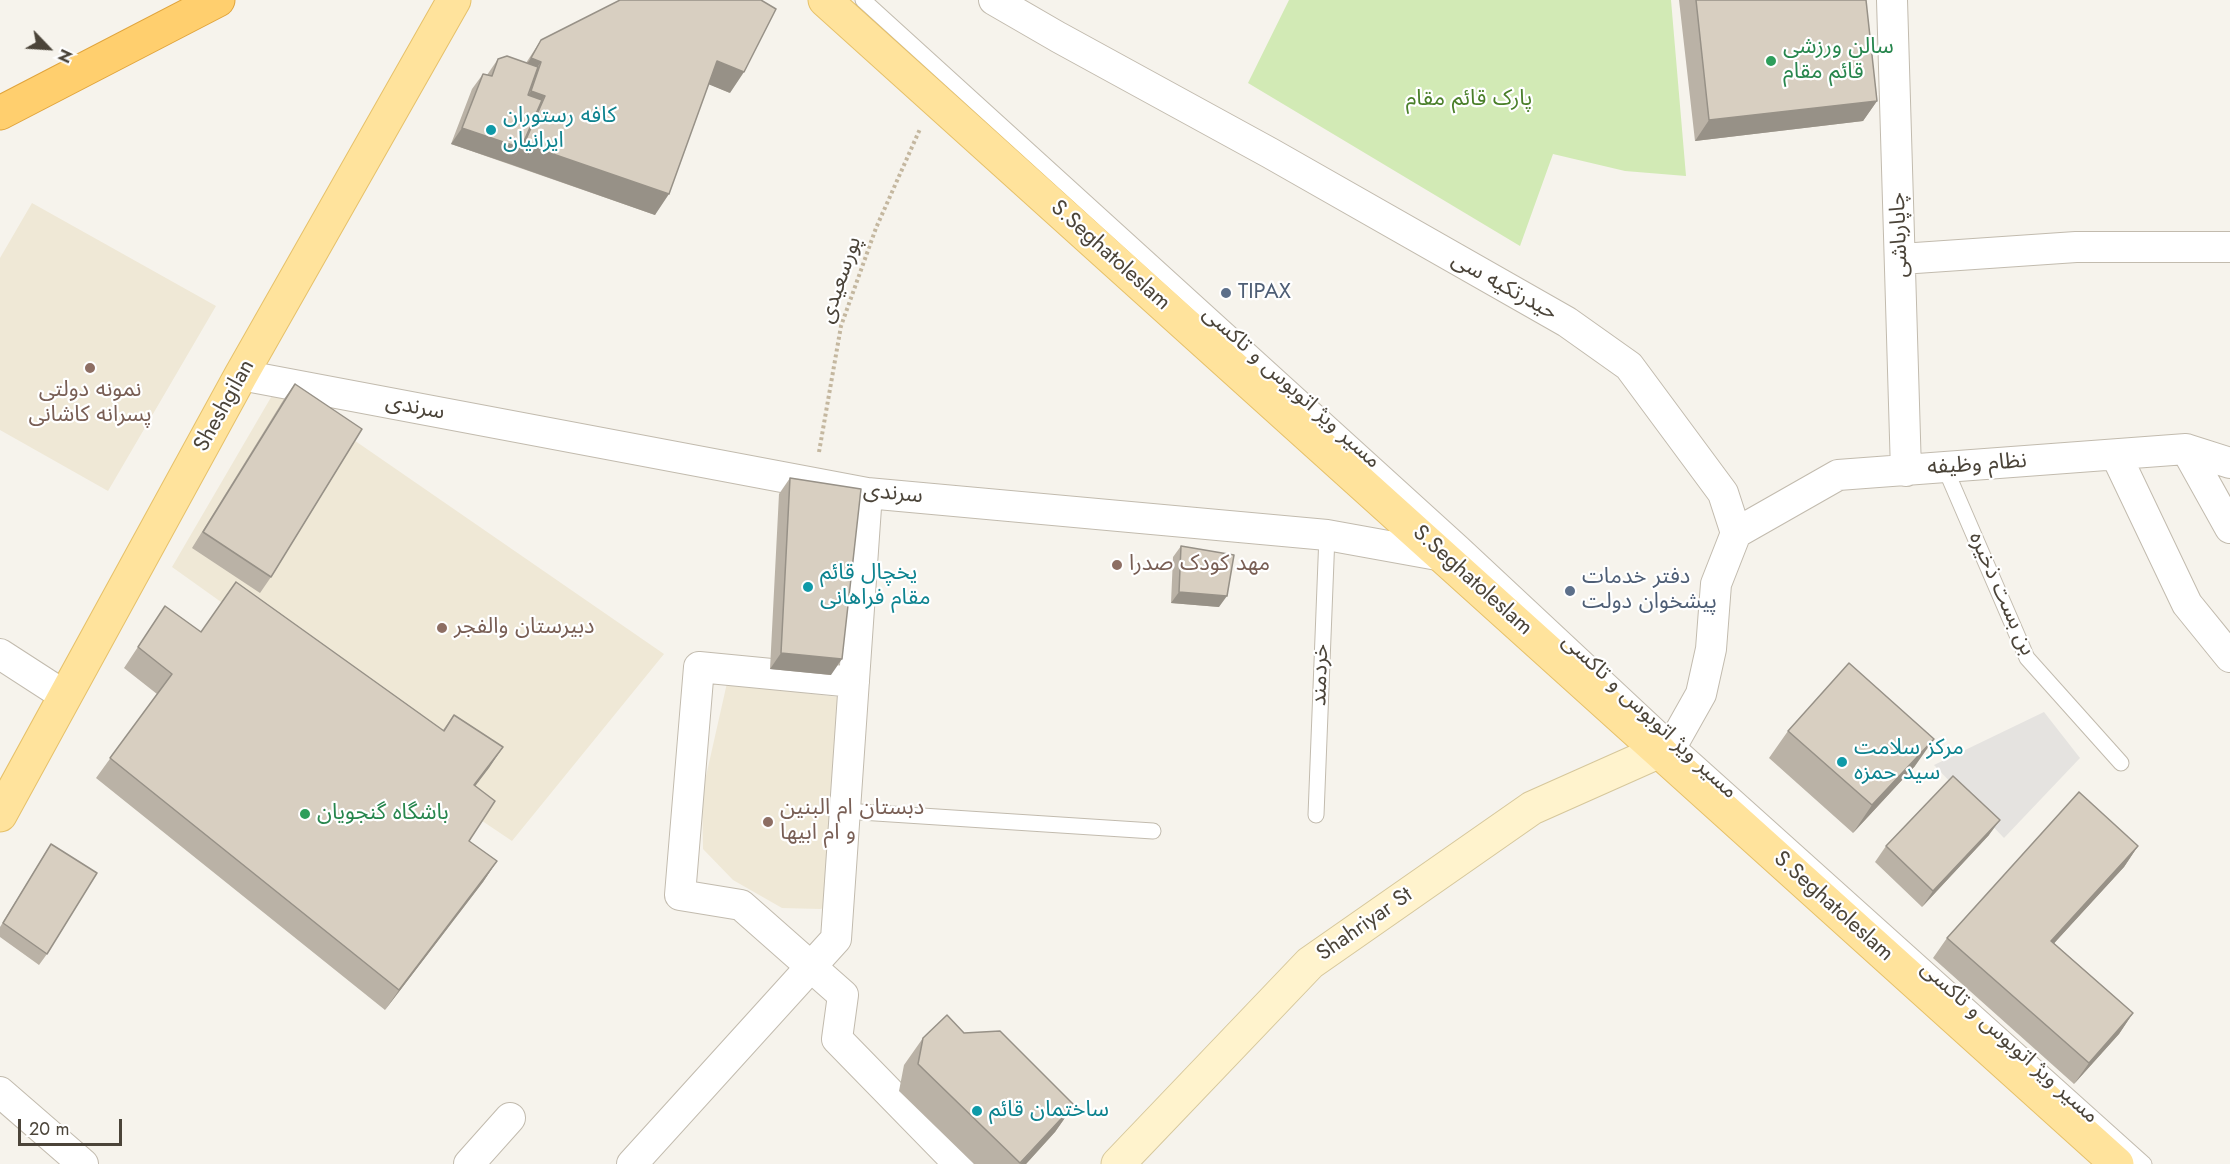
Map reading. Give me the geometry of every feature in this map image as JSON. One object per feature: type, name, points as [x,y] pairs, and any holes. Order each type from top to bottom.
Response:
[{"type":"highway","points":[[0,113],[218,0]]},
{"type":"main road","name":"Sheshgilan","points":[[0,814],[242,375],[454,0]]},
{"type":"main road","name":"S.Seghatoleslam","points":[[825,0],[1443,556],[1667,746],[2117,1164]]},
{"type":"street","name":"حیدرتکیه سی","points":[[993,0],[1270,153],[1567,322],[1629,366],[1723,493],[1736,533]]},
{"type":"street","name":"چاپارباشی","points":[[1892,0],[1906,471]]},
{"type":"street","points":[[1901,259],[2076,247],[2230,247]]},
{"type":"street","name":"سرندی","points":[[242,375],[867,493],[1327,535],[1443,556]]},
{"type":"street","points":[[2186,449],[2230,528]]},
{"type":"street","name":"نظام وظیفه","points":[[1736,533],[1838,475],[2186,449],[2230,463]]},
{"type":"street","points":[[2116,454],[2187,604],[2230,657]]},
{"type":"street","points":[[632,1164],[836,939],[867,493]]},
{"type":"street","points":[[1667,746],[1701,693],[1711,649],[1716,584],[1736,533]]},
{"type":"street","points":[[0,654],[65,696]]},
{"type":"street","points":[[854,682],[699,667],[681,895],[741,905],[843,995],[837,1039],[959,1164]]},
{"type":"street","name":"Shahriyar St","points":[[1118,1164],[1310,963],[1532,808],[1667,746]]},
{"type":"street","points":[[0,1092],[83,1164]]},
{"type":"street","points":[[469,1164],[510,1118]]},
{"type":"lane","name":"مسیر ویژ اتوبوس و تاکسی","points":[[863,0],[1462,544],[1667,746],[2144,1164]]},
{"type":"lane","name":"بن بست ذخیره","points":[[1945,468],[2027,658],[2121,763]]},
{"type":"lane","name":"خردمند","points":[[1316,815],[1327,535]]},
{"type":"lane","points":[[845,811],[1153,831]]},
{"type":"path","name":"پورسعیدی","points":[[814,483],[841,326],[876,228],[934,98]]},
{"type":"shaded area","name":"نمونه دولتی پسرانه کاشانی","points":[[32,203],[216,306],[108,491],[0,430],[0,258]]},
{"type":"shaded area","name":"دبیرستان والفجر","points":[[277,387],[664,654],[512,841],[460,806],[489,767],[430,751],[172,567]]},
{"type":"shaded area","name":"دبستان ام البنین و ام ابیها","points":[[727,683],[838,697],[829,907],[820,909],[782,908],[733,880],[703,849],[702,794]]},
{"type":"shaded area","points":[[2044,712],[2080,758],[2004,838],[1934,765]]},
{"type":"green space","name":"پارک قائم مقام","points":[[1289,0],[1671,0],[1686,176],[1625,171],[1553,154],[1520,246],[1248,83]]},
{"type":"building","points":[[620,0],[761,0],[776,9],[744,72],[717,61],[669,194],[524,144],[545,96],[531,91],[541,62],[531,58],[541,40]]},
{"type":"building","name":"سالن ورزشی قائم مقام","points":[[1696,0],[1866,0],[1877,101],[1709,120]]},
{"type":"building","name":"کافه رستوران ایرانیان","points":[[507,56],[538,67],[528,95],[542,100],[521,148],[462,128],[483,74],[492,76],[498,59]]},
{"type":"building","points":[[295,384],[362,429],[271,577],[203,532]]},
{"type":"building","name":"یخچال قائم مقام فراهانی","points":[[790,478],[861,489],[842,659],[781,653]]},
{"type":"building","points":[[1181,546],[1234,555],[1227,596],[1179,592]]},
{"type":"building","name":"باشگاه گنجویان","points":[[236,582],[444,731],[454,715],[503,747],[474,785],[495,801],[469,841],[497,861],[399,990],[110,758],[172,674],[138,647],[165,606],[201,632]]},
{"type":"building","name":"مرکز سلامت سید حمزه","points":[[1849,663],[1934,739],[1872,805],[1788,731]]},
{"type":"building","points":[[1953,776],[2000,820],[1933,891],[1886,846]]},
{"type":"building","points":[[2079,792],[2138,846],[2051,941],[2133,1013],[2089,1063],[1947,938]]},
{"type":"building","points":[[51,844],[97,873],[47,954],[3,923]]},
{"type":"building","points":[[947,1015],[964,1033],[1000,1031],[1074,1105],[1020,1163],[918,1064],[923,1038]]},
{"type":"place","name":"سالن ورزشی قائم مقام","points":[[1771,61]]},
{"type":"place","name":"کافه رستوران ایرانیان","points":[[491,130]]},
{"type":"place","name":"TIPAX","points":[[1226,293]]},
{"type":"place","name":"نمونه دولتی پسرانه کاشانی","points":[[90,368]]},
{"type":"place","name":"مهد کودک صدرا","points":[[1117,565]]},
{"type":"place","name":"یخچال قائم مقام فراهانی","points":[[808,587]]},
{"type":"place","name":"دفتر خدمات پیشخوان دولت","points":[[1570,591]]},
{"type":"place","name":"دبیرستان والفجر","points":[[442,628]]},
{"type":"place","name":"مرکز سلامت سید حمزه","points":[[1842,762]]},
{"type":"place","name":"باشگاه گنجویان","points":[[305,814]]},
{"type":"place","name":"دبستان ام البنین و ام ابیها","points":[[768,822]]},
{"type":"place","name":"ساختمان قائم","points":[[977,1111]]}]
